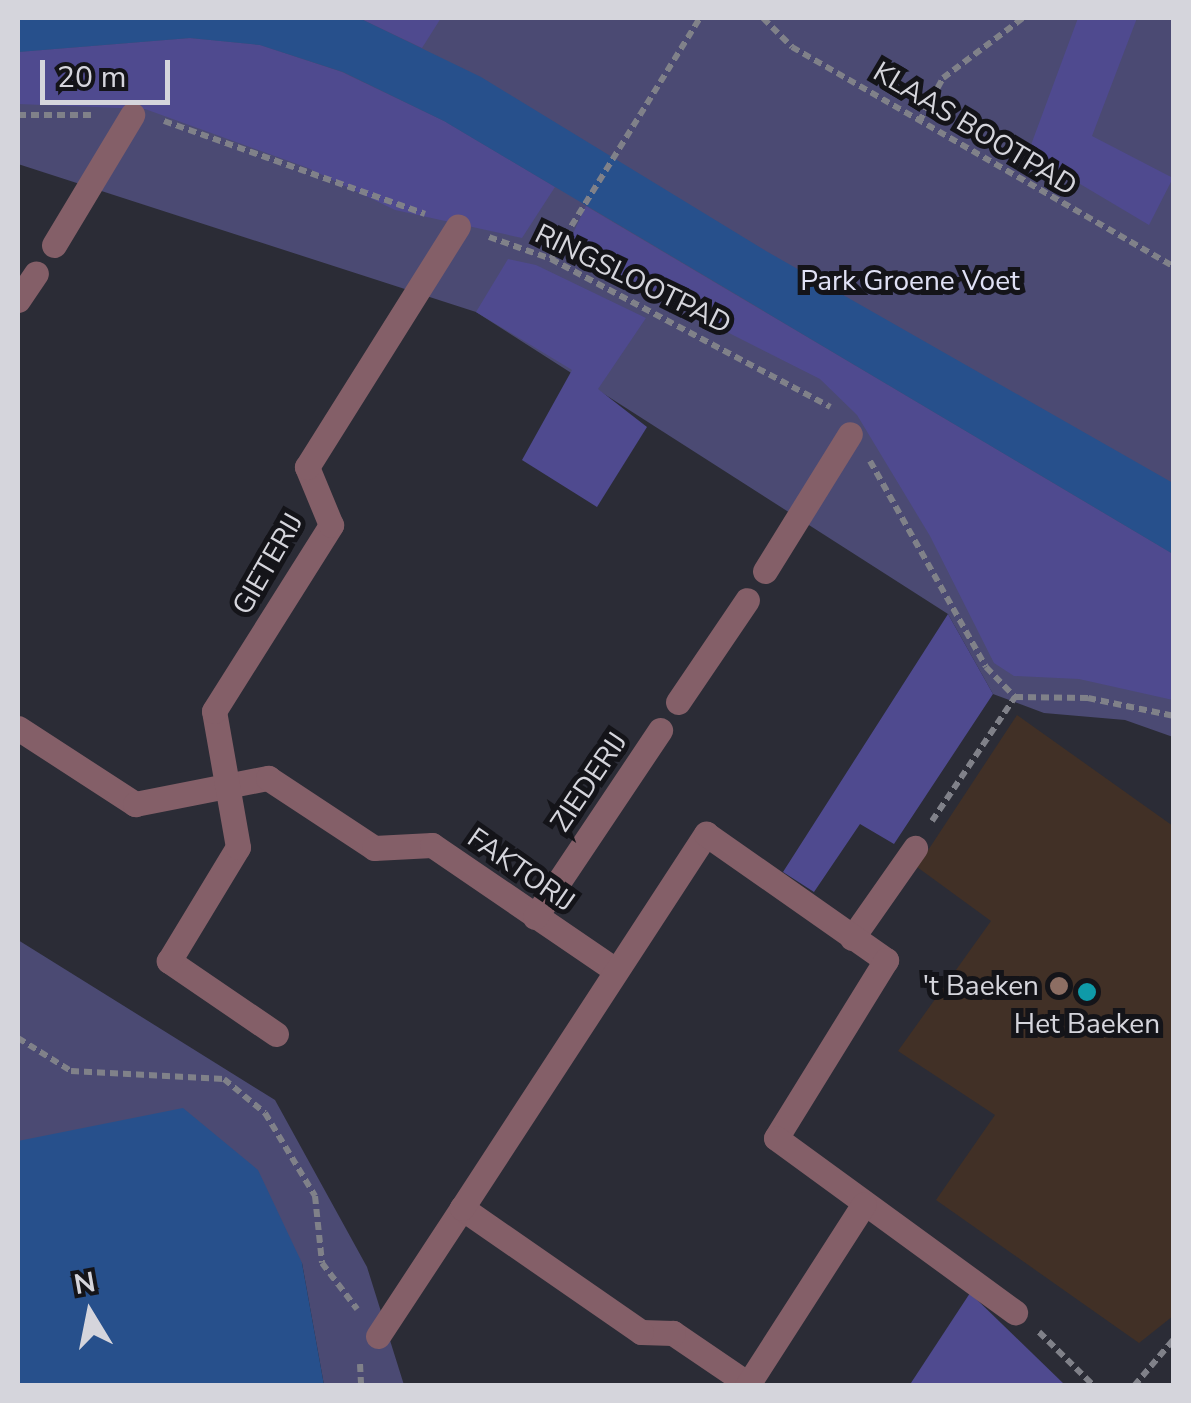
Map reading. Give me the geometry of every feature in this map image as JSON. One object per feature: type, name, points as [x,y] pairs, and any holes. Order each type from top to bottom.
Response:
[{"type":"street","points":[[54,245],[132,115]]},
{"type":"street","name":"GIETERIJ","points":[[228,784],[214,711],[331,525],[307,467],[458,226]]},
{"type":"street","points":[[18,300],[36,273]]},
{"type":"street","points":[[766,571],[850,434]]},
{"type":"street","points":[[678,702],[746,600]]},
{"type":"street","name":"FAKTORIJ","points":[[18,728],[136,804],[268,778],[374,848],[432,845],[615,970]]},
{"type":"street","name":"ZIEDERIJ","points":[[534,917],[660,730]]},
{"type":"street","points":[[228,784],[238,846],[168,961],[276,1034]]},
{"type":"street","points":[[378,1336],[706,834],[886,960],[776,1138],[1015,1312]]},
{"type":"street","points":[[852,938],[915,848]]},
{"type":"street","points":[[462,1208],[640,1332],[673,1333],[747,1385],[864,1204]]},
{"type":"path","points":[[551,259],[614,151],[700,18]]},
{"type":"path","name":"KLAAS BOOTPAD","points":[[763,18],[792,47],[1174,267]]},
{"type":"path","points":[[919,122],[943,78],[1023,18]]},
{"type":"path","name":"RINGSLOOTPAD","points":[[18,115],[132,115],[174,124],[551,259],[824,400],[886,484],[986,666],[1015,697]]},
{"type":"path","points":[[915,848],[1015,697],[1088,698],[1174,716]]},
{"type":"path","points":[[18,1038],[71,1071],[224,1078],[265,1114],[295,1163],[314,1196],[322,1263],[378,1336]]},
{"type":"path","points":[[1015,1312],[1094,1386]]},
{"type":"path","points":[[1134,1386],[1174,1339]]},
{"type":"shaded area","points":[[359,18],[441,18],[422,48]]},
{"type":"shaded area","points":[[1078,18],[1137,18],[1092,136],[1173,178],[1149,225],[1028,153]]},
{"type":"shaded area","points":[[190,38],[260,45],[342,72],[444,121],[555,187],[522,238],[395,210],[308,168],[145,109],[18,104],[18,52]]},
{"type":"shaded area","points":[[586,206],[1173,554],[1173,700],[1079,679],[1014,676],[994,663],[930,536],[857,415],[820,379],[565,250]]},
{"type":"shaded area","points":[[508,259],[536,265],[646,318],[598,389],[647,427],[597,507],[522,460],[572,370],[476,312]]},
{"type":"shaded area","points":[[948,614],[993,694],[894,844],[860,824],[814,892],[783,872]]},
{"type":"shaded area","name":"'t Baeken","points":[[1017,715],[1173,826],[1173,1316],[1139,1343],[936,1200],[995,1115],[898,1051],[991,921],[917,867]]},
{"type":"shaded area","points":[[970,1293],[1065,1385],[909,1386]]},
{"type":"green space","name":"Park Groene Voet","points":[[18,18],[1173,18],[1173,737],[1125,720],[1044,713],[993,694],[948,614],[476,312],[18,164]]},
{"type":"green space","points":[[18,940],[275,1100],[367,1267],[404,1385],[324,1385],[302,1263],[18,1141]]},
{"type":"water","points":[[18,18],[359,18],[481,77],[766,251],[1173,483],[1173,554],[444,121],[343,72],[260,45],[190,38],[18,52]]},
{"type":"water","points":[[183,1108],[258,1170],[302,1263],[324,1385],[18,1385],[18,1141]]},
{"type":"place","name":"'t Baeken","points":[[1059,986]]},
{"type":"place","name":"Het Baeken","points":[[1087,992]]}]
